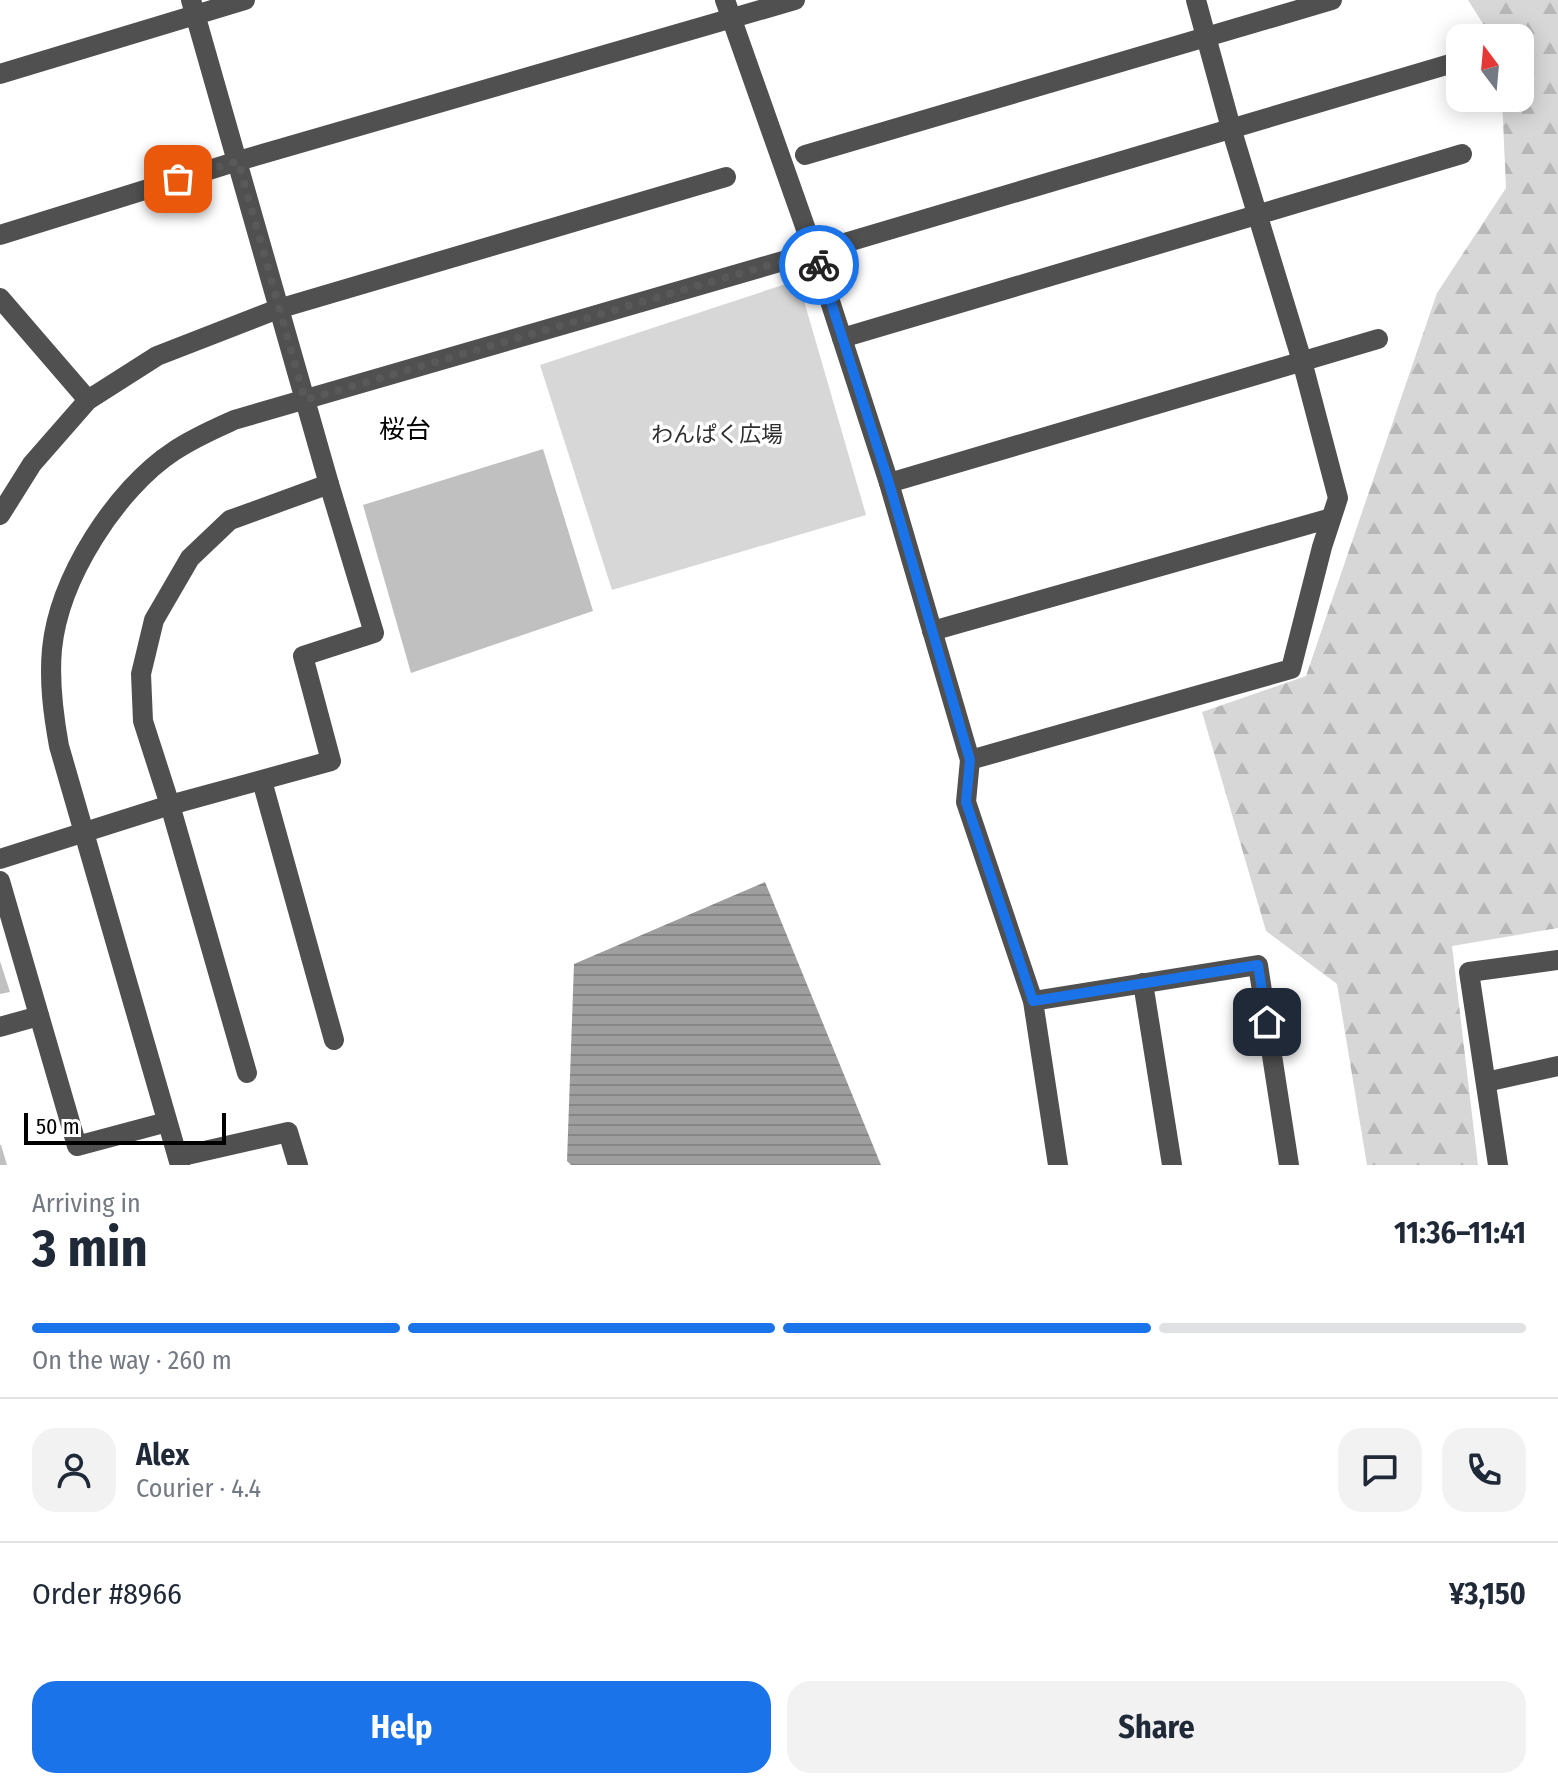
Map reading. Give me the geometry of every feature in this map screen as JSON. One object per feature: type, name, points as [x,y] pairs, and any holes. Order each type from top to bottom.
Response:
[{"type":"street","points":[[0,74],[193,7],[245,0]]},
{"type":"street","points":[[0,235],[728,10],[795,0]]},
{"type":"street","points":[[970,760],[1291,669],[1338,498],[1302,361],[1231,128],[1196,0]]},
{"type":"street","points":[[805,155],[1332,0]]},
{"type":"street","points":[[0,859],[170,805],[331,761],[303,656],[374,633],[193,7]]},
{"type":"street","points":[[728,10],[814,252],[889,483],[970,760],[966,802],[1033,1001],[1058,1165]]},
{"type":"street","points":[[298,1165],[288,1132],[179,1161],[59,746],[51,686],[53,645],[80,562],[131,487],[174,451],[234,420],[1446,65]]},
{"type":"street","points":[[842,338],[1462,154]]},
{"type":"street","points":[[0,515],[32,464],[88,400],[157,356],[278,309],[726,177]]},
{"type":"street","points":[[0,298],[88,400]]},
{"type":"street","points":[[889,483],[1378,339]]},
{"type":"street","points":[[247,1073],[143,721],[141,674],[154,620],[190,558],[230,520],[329,484]]},
{"type":"street","points":[[932,631],[1331,518]]},
{"type":"street","points":[[262,781],[334,1040]]},
{"type":"street","points":[[0,881],[77,1146],[167,1122]]},
{"type":"street","points":[[1498,1165],[1469,972],[1558,960]]},
{"type":"street","points":[[1033,1001],[1258,965],[1289,1165]]},
{"type":"street","points":[[1143,983],[1172,1165]]},
{"type":"street","points":[[0,1027],[39,1016]]},
{"type":"street","points":[[1486,1082],[1558,1066]]},
{"type":"green space","points":[[1468,0],[1558,0],[1558,928],[1452,946],[1478,1165],[1367,1165],[1337,984],[1266,931],[1202,712],[1306,676],[1437,293],[1506,188],[1503,112],[1534,112],[1534,24],[1483,24]]},
{"type":"green space","name":"わんぱく広場","points":[[798,280],[866,515],[612,590],[540,365]]},
{"type":"shaded area","points":[[765,882],[881,1165],[571,1165],[567,1161],[574,964]]},
{"type":"building","points":[[543,449],[593,611],[411,673],[363,505]]},
{"type":"building","points":[[0,961],[10,992],[0,994]]},
{"type":"building","points":[[1,1145],[7,1165],[0,1165]]},
{"type":"way so far","points":[[178,179],[238,161],[305,400],[814,252],[819,265]]},
{"type":"district","name":"桜台","points":[[405,429]]},
{"type":"route","points":[[819,265],[889,483],[970,760],[966,802],[1033,1001],[1258,965],[1267,1022]]}]
